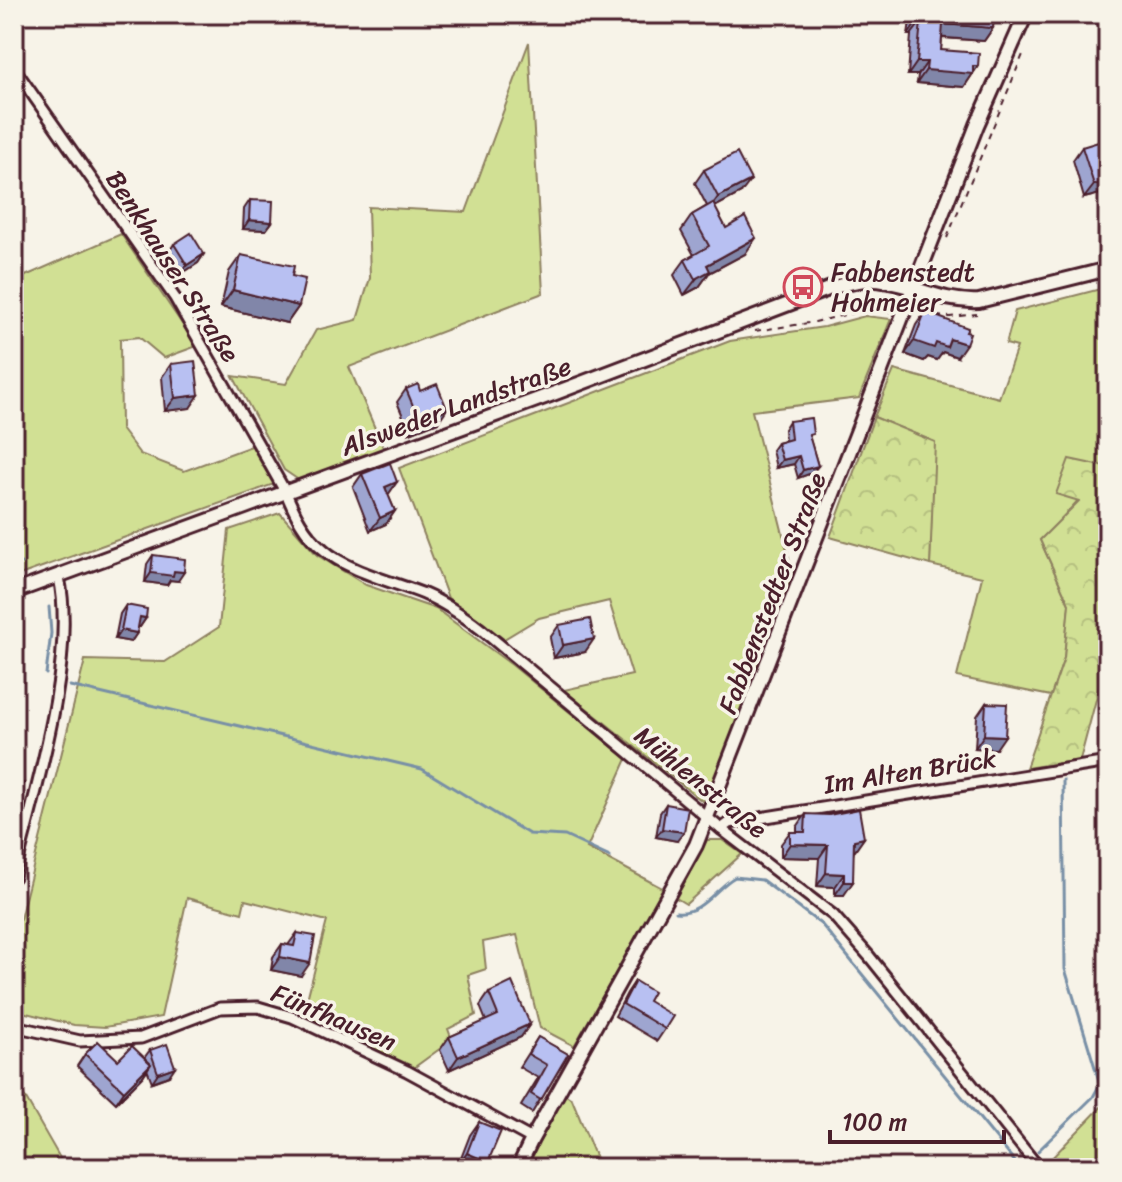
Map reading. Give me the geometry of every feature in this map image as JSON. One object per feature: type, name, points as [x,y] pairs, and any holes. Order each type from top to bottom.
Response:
[{"type":"street","name":"Fabbenstedter Straße","points":[[518,1168],[682,872],[708,818],[977,125],[1026,14]]},
{"type":"street","name":"Benkhauser Straße","points":[[14,68],[175,298],[286,493]]},
{"type":"street","name":"Alsweder Landstraße","points":[[14,592],[831,288],[873,280],[959,302],[979,301],[1108,269]]},
{"type":"street","name":"Mühlenstraße","points":[[286,493],[297,521],[324,550],[371,575],[427,595],[452,608],[721,829],[833,915],[1033,1162]]},
{"type":"street","points":[[14,877],[51,719],[57,680],[64,607],[59,577]]},
{"type":"street","name":"Im Alten Brück","points":[[721,829],[729,823],[1108,762]]},
{"type":"street","name":"Fünfhausen","points":[[14,1026],[80,1041],[141,1038],[220,1008],[258,1007],[292,1017],[407,1071],[532,1139]]},
{"type":"path","points":[[944,244],[1024,50]]},
{"type":"green space","points":[[529,42],[543,293],[349,367],[385,452],[300,481],[284,470],[233,376],[286,384],[316,330],[357,320],[370,278],[368,207],[466,212]]},
{"type":"green space","points":[[121,234],[197,346],[164,358],[139,337],[120,339],[121,429],[140,454],[184,471],[254,445],[274,484],[14,577],[14,281]]},
{"type":"green space","points":[[1108,287],[1108,450],[1088,488],[1040,540],[1069,604],[1064,658],[1051,696],[957,677],[982,577],[930,565],[934,442],[874,417],[894,370],[999,398],[1017,347],[1006,344],[1015,311]]},
{"type":"green space","points":[[865,316],[891,319],[859,398],[752,411],[793,574],[706,804],[564,690],[632,675],[609,601],[539,618],[504,639],[448,598],[399,468],[730,341],[824,327]]},
{"type":"green space","points":[[874,417],[935,442],[930,565],[830,537]]},
{"type":"green space","points":[[1108,450],[1108,654],[1080,760],[1026,768],[1064,658],[1069,604],[1040,540],[1079,501],[1056,494],[1069,459],[1102,466]]},
{"type":"green space","points":[[280,513],[317,555],[366,585],[436,609],[512,665],[627,759],[587,848],[664,889],[574,1046],[540,1028],[517,935],[483,942],[486,969],[468,975],[476,1015],[448,1029],[452,1040],[412,1069],[303,1015],[327,921],[245,900],[242,913],[187,898],[161,1017],[105,1027],[74,1025],[14,1010],[14,943],[85,660],[165,662],[219,627],[229,530]]},
{"type":"green space","points":[[707,840],[722,840],[742,854],[686,904],[676,898]]},
{"type":"green space","points":[[14,1078],[64,1165],[63,1168],[14,1168]]},
{"type":"green space","points":[[564,1094],[572,1099],[600,1168],[526,1168]]},
{"type":"green space","points":[[1108,1100],[1108,1168],[1046,1168],[1044,1166]]},
{"type":"building","points":[[918,14],[994,14],[993,28],[943,24],[941,50],[979,53],[978,66],[973,66],[973,74],[926,70],[927,62],[917,62],[921,22],[917,22]]},
{"type":"building","points":[[1108,139],[1108,181],[1094,185],[1082,147]]},
{"type":"building","points":[[737,153],[751,180],[718,197],[704,170]]},
{"type":"building","points":[[250,200],[273,201],[272,222],[249,220]]},
{"type":"building","points":[[713,203],[726,228],[745,217],[756,238],[707,265],[710,271],[695,279],[685,260],[709,246],[692,215]]},
{"type":"building","points":[[191,233],[204,254],[187,265],[174,244]]},
{"type":"building","points":[[241,255],[294,266],[292,276],[305,279],[299,306],[233,290]]},
{"type":"building","points":[[925,312],[968,328],[966,332],[970,333],[966,344],[950,339],[947,347],[936,343],[934,348],[914,341]]},
{"type":"building","points":[[195,361],[199,395],[175,398],[171,364]]},
{"type":"building","points":[[418,384],[420,391],[437,384],[447,409],[419,420],[406,389]]},
{"type":"building","points":[[811,418],[813,434],[809,435],[818,466],[803,470],[799,456],[782,460],[777,443],[791,439],[789,421]]},
{"type":"building","points":[[390,463],[397,482],[385,487],[395,511],[380,518],[362,474]]},
{"type":"building","points":[[153,555],[185,559],[184,572],[174,571],[173,576],[151,573]]},
{"type":"building","points":[[126,605],[147,609],[146,618],[140,617],[137,633],[121,630]]},
{"type":"building","points":[[590,619],[594,639],[563,645],[559,625]]},
{"type":"building","points":[[986,703],[1007,704],[1005,736],[984,735]]},
{"type":"building","points":[[14,781],[24,783],[17,813],[14,813]]},
{"type":"building","points":[[666,804],[688,808],[684,832],[662,829]]},
{"type":"building","points":[[859,809],[864,838],[854,840],[853,882],[844,882],[844,874],[826,873],[828,845],[790,844],[790,832],[805,832],[806,814],[829,815]]},
{"type":"building","points":[[297,933],[315,936],[310,963],[280,957],[282,944],[294,946]]},
{"type":"building","points":[[635,981],[653,992],[648,1001],[673,1016],[665,1029],[623,1004]]},
{"type":"building","points":[[512,982],[530,1024],[458,1057],[449,1037],[498,1015],[489,993]]},
{"type":"building","points":[[538,1037],[568,1054],[541,1100],[531,1094],[547,1065],[528,1054]]},
{"type":"building","points":[[98,1041],[118,1060],[132,1046],[151,1064],[124,1091],[85,1054]]},
{"type":"building","points":[[167,1044],[175,1067],[158,1073],[150,1050]]},
{"type":"building","points":[[479,1122],[501,1131],[488,1162],[467,1153]]},
{"type":"waterway","points":[[14,565],[21,563]]},
{"type":"waterway","points":[[46,674],[51,633],[49,607]]},
{"type":"waterway","points":[[70,686],[422,769],[529,834],[565,836],[610,857]]},
{"type":"waterway","points":[[1038,1151],[1093,1097],[1100,1084],[1065,969],[1063,780]]},
{"type":"waterway","points":[[676,912],[685,912],[701,905],[735,877],[762,880],[822,925],[1020,1168]]},
{"type":"place","name":"Fabbenstedt Hohmeier","points":[[803,287]]}]
